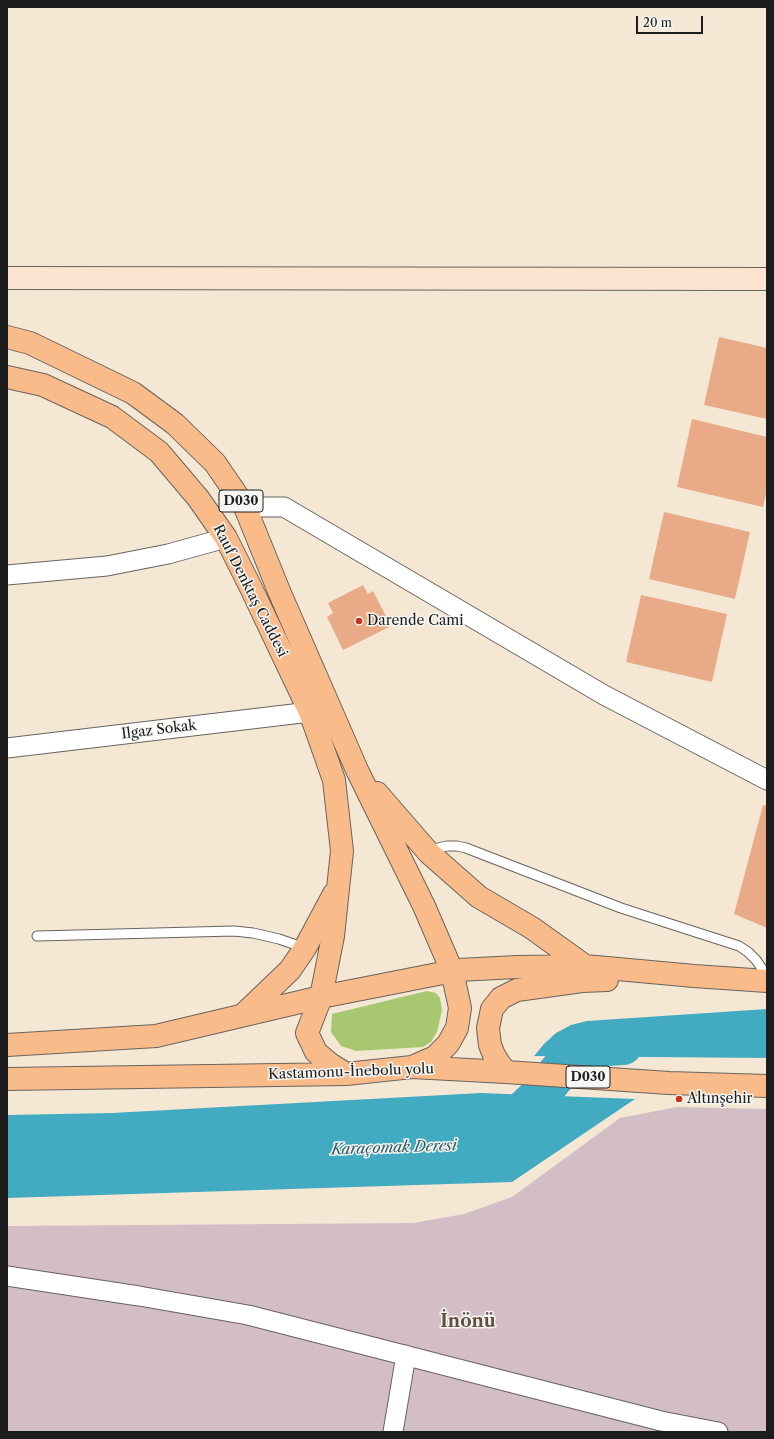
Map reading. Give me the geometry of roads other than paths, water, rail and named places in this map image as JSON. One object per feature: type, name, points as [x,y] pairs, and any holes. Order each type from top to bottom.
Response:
[{"type":"main road","name":"Rauf Denktaş Caddesi","points":[[7,337],[30,343],[133,393],[175,424],[214,463],[245,507],[278,591],[357,770]]},
{"type":"main road","name":"Rauf Denktaş Caddesi","points":[[7,377],[43,385],[112,417],[159,452],[198,498],[226,538],[310,712],[334,780],[342,851],[333,936],[321,997],[307,1033],[316,1052],[330,1064],[346,1074]]},
{"type":"main road","points":[[357,770],[429,854],[479,897],[532,928],[585,966]]},
{"type":"main road","points":[[357,770],[424,906],[452,971],[460,1008],[457,1028],[448,1044],[435,1057],[412,1067]]},
{"type":"main road","points":[[241,1016],[290,970],[305,948],[338,886]]},
{"type":"main road","points":[[7,1045],[156,1036],[321,997],[452,971],[517,967],[585,966],[694,976],[767,980]]},
{"type":"main road","points":[[506,1072],[498,1063],[494,1055],[490,1045],[488,1028],[492,1008],[501,998],[517,990],[582,981],[694,976]]},
{"type":"main road","name":"Kastamonu-İnebolu yolu","points":[[7,1079],[346,1074],[412,1067],[669,1083],[767,1086]]},
{"type":"street","points":[[7,278],[767,279]]},
{"type":"street","points":[[245,507],[284,507],[604,695],[767,780]]},
{"type":"street","points":[[7,575],[107,566],[168,554],[226,538]]},
{"type":"street","name":"Ilgaz Sokak","points":[[7,748],[310,712]]},
{"type":"street","points":[[7,1276],[139,1296],[248,1315],[662,1421],[718,1432]]},
{"type":"street","points":[[393,1432],[406,1356]]},
{"type":"lane","points":[[429,854],[438,848],[447,846],[466,848],[621,908],[733,944],[748,952],[756,960],[763,970],[767,980]]},
{"type":"lane","points":[[37,936],[234,931],[279,939],[305,948]]},
{"type":"water","points":[[767,1009],[767,1058],[534,1056],[556,1033],[571,1025],[587,1021]]},
{"type":"water","points":[[481,1093],[635,1099],[512,1182],[7,1198],[7,1115],[112,1113]]},
{"type":"waterway","name":"Karaçomak Deresi","points":[[498,1131],[519,1115],[540,1095],[571,1056],[580,1050],[592,1047],[623,1045]]},
{"type":"place","name":"Darende Cami","points":[[359,621]]},
{"type":"place","name":"Altınşehir","points":[[679,1099]]},
{"type":"district","name":"İnönü","points":[[468,1322]]}]
